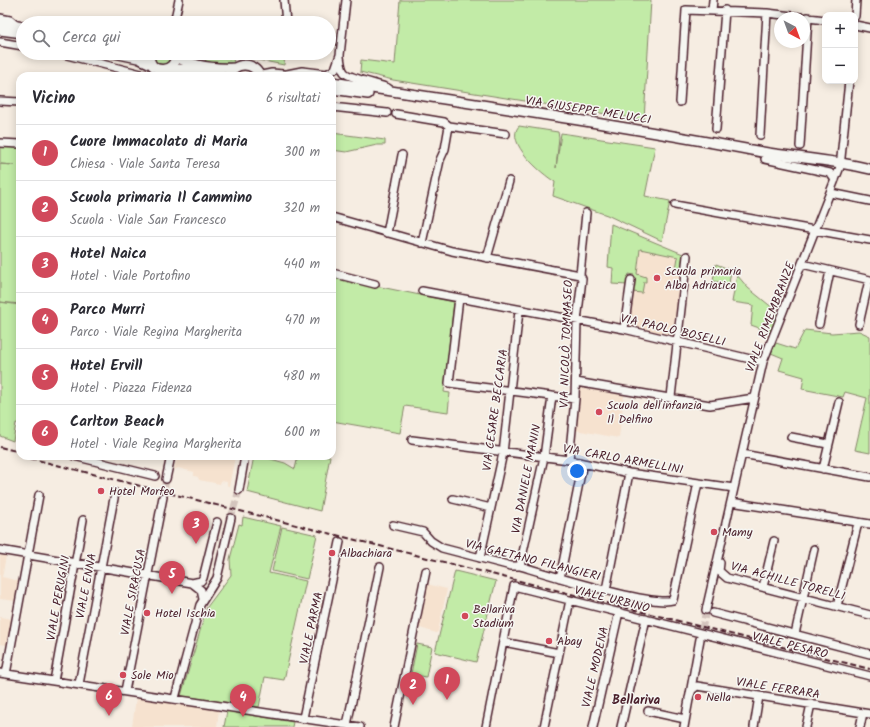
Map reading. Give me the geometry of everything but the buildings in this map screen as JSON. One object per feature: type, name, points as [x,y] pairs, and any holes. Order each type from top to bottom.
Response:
[{"type":"main road","points":[[0,23],[16,28]]},
{"type":"main road","points":[[0,30],[16,29]]},
{"type":"main road","points":[[142,60],[151,64],[158,70],[168,69],[186,72]]},
{"type":"main road","points":[[151,60],[151,64]]},
{"type":"main road","points":[[168,69],[174,60]]},
{"type":"main road","points":[[184,60],[189,63],[224,69],[244,65],[251,66],[258,72]]},
{"type":"main road","points":[[231,72],[234,68]]},
{"type":"main road","name":"VIA GIUSEPPE MELUCCI","points":[[336,83],[664,134],[840,165]]},
{"type":"main road","name":"VIA GIUSEPPE MELUCCI","points":[[336,90],[666,140],[765,159],[840,165]]},
{"type":"main road","points":[[840,165],[870,169]]},
{"type":"street","points":[[175,16],[178,0]]},
{"type":"street","points":[[284,0],[285,16]]},
{"type":"street","points":[[346,0],[340,55],[342,69],[349,77],[376,83],[397,92]]},
{"type":"street","points":[[712,10],[713,0]]},
{"type":"street","points":[[855,12],[856,0]]},
{"type":"street","points":[[680,102],[686,10],[724,10],[774,14]]},
{"type":"street","points":[[716,129],[724,10]]},
{"type":"street","points":[[760,135],[767,13]]},
{"type":"street","points":[[810,17],[822,19]]},
{"type":"street","points":[[0,18],[10,20],[16,25]]},
{"type":"street","points":[[858,26],[870,28]]},
{"type":"street","points":[[0,42],[16,45]]},
{"type":"street","points":[[800,146],[806,48]]},
{"type":"street","points":[[330,72],[335,68],[340,55]]},
{"type":"street","points":[[86,60],[133,72]]},
{"type":"street","points":[[296,72],[310,72]]},
{"type":"street","name":"VIALE RIMEMBRANZE","points":[[795,634],[710,612],[720,553],[763,362],[815,229],[831,193],[840,165],[849,84]]},
{"type":"street","points":[[0,101],[16,102]]},
{"type":"street","points":[[336,107],[387,113]]},
{"type":"street","points":[[396,114],[444,122],[449,126],[506,134]]},
{"type":"street","points":[[422,243],[440,160],[445,149],[449,126]]},
{"type":"street","points":[[0,143],[16,144]]},
{"type":"street","points":[[387,233],[402,156]]},
{"type":"street","name":"VIA GIUSEPPE MELUCCI","points":[[765,159],[830,173],[835,180]]},
{"type":"street","points":[[487,258],[509,181]]},
{"type":"street","points":[[831,193],[870,201]]},
{"type":"street","points":[[675,205],[870,240]]},
{"type":"street","points":[[580,275],[586,213]]},
{"type":"street","name":"VIA NICOLÒ TOMMASEO","points":[[336,217],[422,243],[487,258],[580,275],[582,279],[577,321],[575,399],[569,460]]},
{"type":"street","points":[[671,397],[687,256]]},
{"type":"street","points":[[802,264],[870,280],[859,324]]},
{"type":"street","points":[[819,324],[830,271]]},
{"type":"street","points":[[336,275],[375,284]]},
{"type":"street","points":[[624,329],[631,280]]},
{"type":"street","name":"VIA PAOLO BOSELLI","points":[[422,291],[519,311],[624,329],[763,362]]},
{"type":"street","points":[[459,298],[449,383],[575,399]]},
{"type":"street","name":"VIA CESARE BECCARIA","points":[[480,558],[503,453],[519,311]]},
{"type":"street","points":[[576,382],[671,397],[710,405],[754,398]]},
{"type":"street","name":"VIA DANIELE MANIN","points":[[520,566],[544,457],[552,396]]},
{"type":"street","points":[[823,469],[839,402]]},
{"type":"street","points":[[791,437],[828,444]]},
{"type":"street","name":"VIA CARLO ARMELLINI","points":[[412,440],[503,453],[569,460],[629,473],[734,488]]},
{"type":"street","points":[[742,454],[870,477]]},
{"type":"street","points":[[100,460],[155,476]]},
{"type":"street","points":[[166,479],[170,460]]},
{"type":"street","points":[[239,490],[243,475],[244,460]]},
{"type":"street","points":[[560,578],[584,463]]},
{"type":"street","points":[[606,590],[629,473]]},
{"type":"street","name":"VIA GAETANO FILANGIERI","points":[[393,525],[423,532],[431,541],[442,548],[511,566],[520,566],[606,590],[657,602],[666,602],[673,600],[698,483]]},
{"type":"street","name":"VIALE ENNA","points":[[79,684],[115,493]]},
{"type":"street","points":[[39,495],[3,673],[360,727]]},
{"type":"street","name":"VIALE SIRACUSA","points":[[125,691],[163,497]]},
{"type":"street","points":[[453,499],[491,508]]},
{"type":"street","points":[[731,502],[870,524]]},
{"type":"street","points":[[175,698],[196,618],[203,599],[217,578],[231,518]]},
{"type":"street","name":"VIALE PERUGINI","points":[[54,680],[83,520]]},
{"type":"street","points":[[0,550],[197,583],[203,578],[217,522]]},
{"type":"street","points":[[837,606],[858,523]]},
{"type":"street","points":[[763,587],[774,541]]},
{"type":"street","name":"VIALE PARMA","points":[[303,718],[340,542]]},
{"type":"street","points":[[814,549],[795,634],[870,654]]},
{"type":"street","name":"VIA ACHILLE TORELLI","points":[[720,553],[719,571],[723,576],[870,615]]},
{"type":"street","points":[[347,725],[380,567]]},
{"type":"street","points":[[394,727],[426,571]]},
{"type":"street","points":[[192,583],[201,590],[203,599]]},
{"type":"street","name":"VIALE URBINO","points":[[503,642],[514,586],[646,619],[702,636]]},
{"type":"street","points":[[544,727],[570,600]]},
{"type":"street","name":"VIALE MODENA","points":[[593,727],[619,612]]},
{"type":"street","points":[[621,727],[646,619]]},
{"type":"street","points":[[684,727],[690,684],[702,636]]},
{"type":"street","name":"VIALE PESARO","points":[[702,636],[870,676]]},
{"type":"street","points":[[486,727],[503,642],[559,654]]},
{"type":"street","name":"VIALE FERRARA","points":[[689,698],[692,690],[697,686],[866,713]]},
{"type":"street","points":[[754,727],[759,696]]},
{"type":"street","points":[[806,727],[811,704]]},
{"type":"street","points":[[648,711],[685,719]]},
{"type":"street","points":[[860,727],[866,713]]},
{"type":"shaded area","name":"Scuola primaria Alba Adriatica","points":[[611,224],[683,254],[674,336],[629,325],[634,275],[629,274],[627,285],[612,284],[613,268],[608,267]]},
{"type":"shaded area","name":"Scuola dell'infanzia Il Delfino","points":[[579,388],[624,395],[619,438],[575,430]]},
{"type":"shaded area","points":[[176,460],[234,460],[229,487],[227,482],[221,481],[220,484],[199,480],[198,477],[194,476],[194,472],[178,468],[174,470]]},
{"type":"shaded area","points":[[0,555],[6,556],[2,577],[19,581],[16,601],[0,599]]},
{"type":"shaded area","points":[[427,584],[447,589],[438,632],[436,633],[417,627]]},
{"type":"shaded area","points":[[0,617],[12,619],[7,645],[0,644]]},
{"type":"shaded area","points":[[136,698],[219,709],[217,727],[132,727]]},
{"type":"green space","points":[[400,0],[651,0],[644,120],[393,80],[360,72],[361,60],[395,64]]},
{"type":"green space","points":[[154,60],[171,61],[163,67],[154,62]]},
{"type":"green space","points":[[233,60],[234,63],[217,64],[205,61]]},
{"type":"green space","points":[[258,60],[284,60],[284,65]]},
{"type":"green space","points":[[519,126],[558,132],[559,137],[556,168],[561,133],[655,147],[645,196],[670,201],[662,241],[607,215],[553,196],[555,182],[534,165],[520,149],[516,140],[516,133]]},
{"type":"green space","points":[[336,134],[385,140],[385,145],[377,145],[346,152],[336,151]]},
{"type":"green space","points":[[0,147],[16,148],[16,304],[0,302]]},
{"type":"green space","points":[[611,224],[683,254],[681,269],[676,269],[678,257],[640,249],[637,274],[646,277],[646,282],[644,282],[642,293],[632,292],[634,275],[629,274],[627,285],[612,284],[613,268],[608,267]]},
{"type":"green space","points":[[716,264],[731,270],[729,284],[713,281]]},
{"type":"green space","points":[[737,275],[748,288],[779,313],[770,332],[751,325],[753,305],[732,302]]},
{"type":"green space","points":[[336,278],[454,302],[444,392],[450,393],[448,412],[405,406],[400,433],[336,422]]},
{"type":"green space","points":[[0,302],[16,304],[16,423],[13,441],[0,436]]},
{"type":"green space","points":[[805,330],[832,333],[859,331],[870,336],[870,453],[855,450],[867,398],[845,392],[843,397],[802,389],[804,377],[779,370],[783,358],[771,353],[776,343],[795,349]]},
{"type":"green space","points":[[253,460],[274,460],[285,463],[295,469],[297,460],[329,460],[320,511],[247,492]]},
{"type":"green space","points":[[243,517],[281,526],[269,573],[306,581],[284,680],[265,677],[259,707],[181,696],[207,607],[231,575],[230,559],[239,524],[242,525]]},
{"type":"green space","points":[[282,527],[317,535],[307,579],[272,571]]},
{"type":"green space","name":"Bellariva Stadium","points":[[455,571],[496,581],[476,662],[435,652]]},
{"type":"green space","points":[[417,644],[432,647],[426,677],[411,674]]},
{"type":"green space","points":[[227,711],[293,722],[292,727],[224,727]]},
{"type":"tunnel","points":[[163,497],[166,479]]},
{"type":"tunnel","points":[[231,518],[239,490]]},
{"type":"tunnel","points":[[700,639],[706,610]]},
{"type":"railway","points":[[0,447],[16,451]]},
{"type":"railway","points":[[37,460],[870,669]]},
{"type":"place","name":"Scuola primaria Alba Adriatica","points":[[657,278]]},
{"type":"place","name":"Scuola dell'infanzia Il Delfino","points":[[599,412]]},
{"type":"place","name":"Hotel Morfeo","points":[[101,491]]},
{"type":"place","name":"Mamy","points":[[714,532]]},
{"type":"place","name":"Hotel Naica","points":[[196,544]]},
{"type":"place","name":"Albachiara","points":[[332,553]]},
{"type":"place","name":"Hotel Ervill","points":[[172,594]]},
{"type":"place","name":"Hotel Ischia","points":[[147,613]]},
{"type":"place","name":"Bellariva Stadium","points":[[465,616]]},
{"type":"place","name":"Abay","points":[[549,641]]},
{"type":"place","name":"Sole Mio","points":[[123,675]]},
{"type":"place","name":"Nella","points":[[698,697]]},
{"type":"place","name":"Cuore Immacolato di Maria","points":[[447,700]]},
{"type":"place","name":"Scuola primaria Il Cammino","points":[[413,705]]},
{"type":"place","name":"Carlton Beach","points":[[109,716]]},
{"type":"place","name":"Parco Murri","points":[[243,717]]},
{"type":"district","name":"Bellariva","points":[[636,699]]}]
